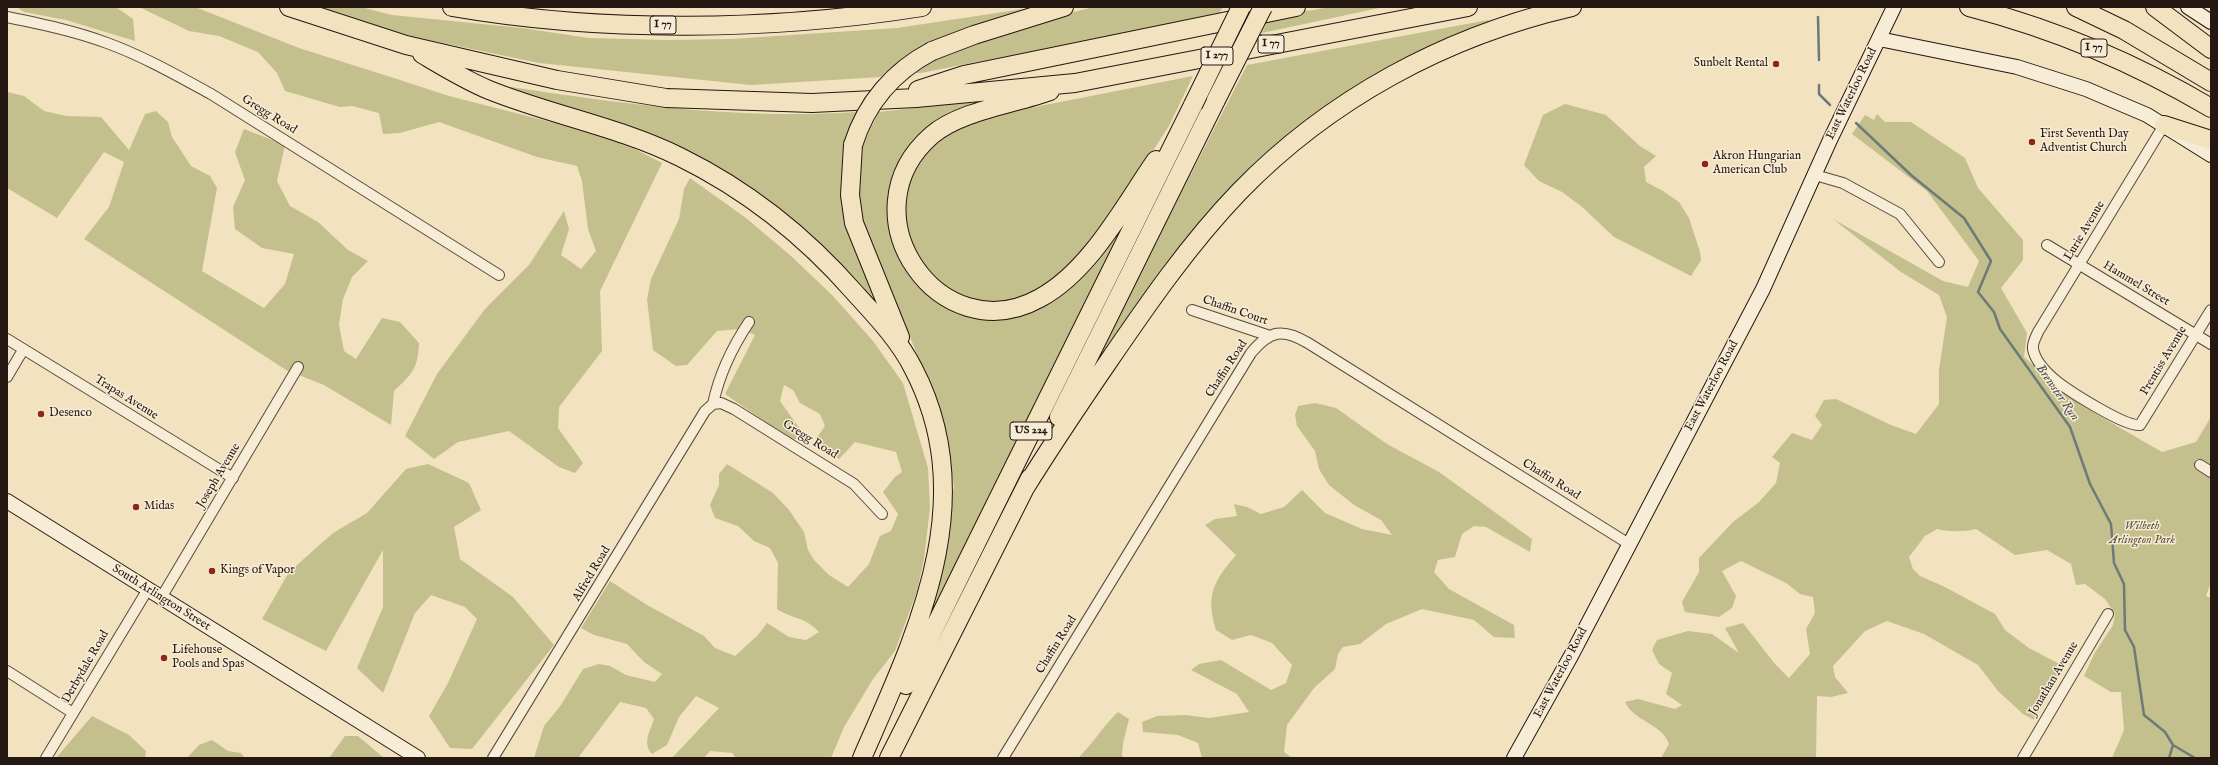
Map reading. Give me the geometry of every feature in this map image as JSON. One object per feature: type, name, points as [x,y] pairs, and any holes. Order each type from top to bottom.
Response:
[{"type":"highway","name":"I 77","points":[[289,7],[406,45],[557,80],[666,98],[777,103],[890,100],[1074,83],[1468,7]]},
{"type":"highway","name":"I 77","points":[[452,7],[536,18],[601,23],[689,25],[778,22],[922,7]]},
{"type":"highway","points":[[862,758],[901,668],[921,614],[934,568],[943,514],[943,478],[938,442],[927,400],[854,223],[850,195],[853,145],[864,116],[882,90],[904,68],[932,50],[974,35],[1064,7]]},
{"type":"highway","name":"I 277","points":[[1193,105],[1240,7]]},
{"type":"highway","name":"US 224","points":[[890,758],[1263,7]]},
{"type":"highway","points":[[890,100],[964,75],[1296,7]]},
{"type":"highway","points":[[1025,488],[1059,432],[1173,270],[1219,214],[1277,156],[1351,99],[1404,69],[1494,30],[1572,7]]},
{"type":"highway","name":"I 77","points":[[1969,7],[2017,20],[2082,43],[2152,76],[2211,108]]},
{"type":"highway","name":"I 77","points":[[2076,7],[2124,30],[2211,82]]},
{"type":"highway","points":[[2155,7],[2211,49]]},
{"type":"highway","points":[[406,45],[467,81],[492,91],[627,135],[679,157],[749,197],[806,242],[838,272],[871,311],[912,366]]},
{"type":"highway","points":[[1074,83],[956,120],[932,134],[914,155],[906,169],[898,193],[898,230],[911,264],[924,280],[942,294],[972,307],[999,309],[1028,304],[1053,289],[1076,269],[1108,230],[1193,105]]},
{"type":"highway","name":"US 224","points":[[870,758],[1193,105]]},
{"type":"highway","points":[[2164,125],[2211,140]]},
{"type":"main road","name":"East Waterloo Road","points":[[1514,758],[1546,704],[1762,289],[1894,7]]},
{"type":"main road","points":[[2188,7],[2211,22]]},
{"type":"main road","points":[[1879,39],[1972,57],[2070,83],[2127,105],[2164,125],[2211,155]]},
{"type":"main road","name":"South Arlington Street","points":[[7,501],[418,758]]},
{"type":"street","name":"Gregg Road","points":[[7,18],[55,27],[109,43],[177,76],[218,99],[499,275]]},
{"type":"street","name":"Lurie Avenue","points":[[2140,425],[2126,422],[2063,385],[2042,366],[2034,351],[2033,345],[2038,332],[2164,125]]},
{"type":"street","points":[[1815,175],[1843,183],[1900,214],[1939,262]]},
{"type":"street","name":"Hammel Street","points":[[2047,245],[2211,344]]},
{"type":"street","name":"Chaffin Court","points":[[1192,310],[1270,336]]},
{"type":"street","name":"Prentiss Avenue","points":[[2140,425],[2211,310]]},
{"type":"street","points":[[713,404],[722,375],[738,338],[749,322]]},
{"type":"street","name":"Chaffin Road","points":[[1003,758],[1251,353],[1259,344],[1270,336],[1286,333],[1298,337],[1629,544]]},
{"type":"street","name":"Trapas Avenue","points":[[7,339],[233,478]]},
{"type":"street","points":[[7,377],[23,350]]},
{"type":"street","name":"Joseph Avenue","points":[[161,598],[298,367]]},
{"type":"street","name":"Gregg Road","points":[[713,404],[721,403],[734,408],[834,470],[859,488],[882,514]]},
{"type":"street","name":"Alfred Road","points":[[494,758],[705,411],[713,404]]},
{"type":"street","points":[[2200,465],[2211,472]]},
{"type":"street","name":"Derbydale Road","points":[[46,758],[148,589]]},
{"type":"street","name":"Jonathan Avenue","points":[[2023,758],[2108,614]]},
{"type":"street","points":[[7,672],[73,713]]},
{"type":"green space","points":[[17,7],[116,7],[133,19],[135,41],[66,20],[24,12]]},
{"type":"green space","points":[[139,7],[195,7],[299,48],[449,96],[594,133],[633,148],[662,163],[600,291],[602,351],[559,407],[558,428],[583,463],[575,473],[559,467],[509,431],[458,442],[434,459],[405,436],[437,374],[485,309],[529,265],[564,211],[569,229],[561,255],[581,269],[596,251],[588,229],[582,181],[577,166],[537,157],[439,122],[400,133],[383,134],[379,113],[352,106],[340,107],[285,91],[277,73],[258,52],[219,36],[189,31]]},
{"type":"green space","points":[[313,7],[361,7],[392,15],[522,28],[589,38],[668,40],[731,39],[897,28],[1036,7],[998,21],[938,39],[902,60],[881,77],[751,85],[539,63],[414,37]]},
{"type":"green space","points":[[1094,7],[1223,7],[1219,14],[921,73],[911,73],[948,51],[1016,26]]},
{"type":"green space","points":[[1331,7],[1384,7],[1262,33],[1269,17]]},
{"type":"green space","points":[[1488,20],[1487,26],[1420,51],[1404,59],[1292,138],[1080,390],[1247,65]]},
{"type":"green space","points":[[1193,76],[1169,126],[1115,209],[1071,267],[1046,289],[999,305],[965,300],[931,280],[901,223],[907,177],[924,151],[956,125],[1004,113]]},
{"type":"green space","points":[[511,87],[683,109],[769,114],[856,112],[852,126],[844,184],[843,207],[847,224],[887,317],[764,202],[509,92]]},
{"type":"green space","points":[[7,92],[24,96],[44,111],[66,116],[101,117],[129,150],[145,114],[156,111],[168,122],[172,137],[191,166],[210,176],[217,188],[202,271],[264,308],[285,284],[294,254],[262,248],[235,229],[233,207],[245,180],[235,152],[244,129],[285,145],[277,181],[290,206],[318,222],[348,250],[368,261],[352,277],[343,299],[339,325],[344,351],[356,359],[382,318],[400,322],[419,343],[417,359],[413,370],[394,391],[391,425],[324,385],[286,370],[84,239],[109,207],[124,162],[104,152],[57,218],[7,188]]},
{"type":"green space","points":[[998,98],[907,158],[901,253],[951,304],[1033,309],[1058,298],[1082,277],[1118,236],[931,619],[925,617],[954,487],[944,429],[930,386],[908,332],[885,289],[856,208],[854,175],[864,140],[879,112]]},
{"type":"green space","points":[[1565,104],[1606,115],[1640,146],[1656,156],[1644,167],[1646,182],[1679,202],[1689,218],[1700,252],[1701,260],[1691,276],[1614,237],[1581,206],[1562,192],[1539,181],[1524,165],[1543,115]]},
{"type":"green space","name":"Wilbeth Arlington Park","points":[[1877,114],[1885,122],[1911,122],[1965,158],[1978,188],[2023,240],[2023,260],[2001,288],[2027,333],[2024,357],[2084,407],[2162,452],[2196,442],[2211,417],[2211,582],[2206,596],[2211,598],[2211,758],[2112,758],[2124,730],[2121,692],[2111,692],[2084,676],[2094,654],[2113,625],[2115,614],[2105,599],[2085,584],[2076,585],[2071,564],[2047,550],[2015,555],[1976,529],[1967,531],[1946,531],[1937,529],[1925,536],[1909,557],[1913,569],[1920,576],[1945,587],[1995,614],[2005,630],[2029,648],[2065,667],[2034,720],[2023,714],[1998,691],[1978,665],[1924,634],[1887,621],[1865,631],[1833,666],[1835,677],[1848,693],[1831,697],[1817,696],[1816,758],[1661,758],[1669,744],[1665,737],[1660,731],[1641,719],[1629,709],[1625,702],[1638,699],[1675,709],[1682,705],[1666,694],[1672,673],[1659,664],[1652,650],[1657,640],[1688,631],[1712,634],[1739,653],[1725,628],[1743,623],[1775,664],[1789,678],[1810,654],[1806,629],[1815,613],[1813,597],[1800,594],[1786,583],[1741,561],[1722,571],[1736,596],[1732,608],[1719,617],[1685,612],[1682,602],[1699,572],[1699,558],[1733,522],[1759,502],[1776,483],[1780,463],[1772,457],[1792,433],[1812,440],[1822,425],[1815,416],[1824,400],[1836,399],[1891,425],[1916,434],[1939,404],[1939,370],[1947,317],[1939,295],[1901,272],[1833,219],[1943,281],[1968,287],[1979,261],[1927,191],[1852,134],[1865,115],[1874,120]]},
{"type":"green space","points":[[690,178],[746,218],[791,256],[833,296],[873,341],[903,383],[928,468],[930,508],[924,559],[917,591],[895,651],[873,679],[844,727],[831,758],[736,758],[732,753],[710,751],[704,758],[672,758],[719,708],[696,696],[679,717],[667,745],[652,754],[649,750],[647,742],[654,719],[646,708],[620,702],[578,758],[534,758],[544,726],[561,705],[583,669],[599,664],[610,666],[626,675],[655,682],[662,674],[644,662],[627,644],[594,635],[581,628],[610,581],[647,605],[704,636],[715,648],[735,656],[758,635],[767,623],[789,637],[806,640],[819,632],[808,623],[777,609],[778,563],[770,548],[754,541],[738,526],[715,518],[710,505],[719,485],[719,474],[727,464],[773,493],[789,510],[804,532],[808,550],[814,560],[829,575],[848,587],[869,564],[880,536],[891,531],[898,514],[883,492],[895,477],[902,472],[896,452],[855,442],[839,459],[824,453],[814,442],[825,426],[820,414],[800,403],[793,390],[784,385],[780,401],[805,436],[792,440],[725,394],[755,335],[739,329],[717,331],[687,365],[676,366],[653,350],[647,299],[651,279],[679,219],[684,189]]},
{"type":"green space","points":[[1315,403],[1336,408],[1387,444],[1439,472],[1532,539],[1530,552],[1486,527],[1474,526],[1462,534],[1455,557],[1438,560],[1434,572],[1449,589],[1514,625],[1515,638],[1494,637],[1474,620],[1422,609],[1386,624],[1360,644],[1343,647],[1338,654],[1335,669],[1314,688],[1287,725],[1284,752],[1292,758],[1202,758],[1198,743],[1178,735],[1143,732],[1142,722],[1157,716],[1185,715],[1209,718],[1249,712],[1237,694],[1191,670],[1199,664],[1221,660],[1271,690],[1286,683],[1292,665],[1272,643],[1251,635],[1232,640],[1216,630],[1211,607],[1214,589],[1222,573],[1236,555],[1205,525],[1215,519],[1237,516],[1234,504],[1247,507],[1261,514],[1284,507],[1302,490],[1325,513],[1362,529],[1392,535],[1381,520],[1354,505],[1329,485],[1319,469],[1315,451],[1297,426],[1295,415],[1298,406]]},
{"type":"green space","points":[[428,464],[469,483],[481,510],[454,527],[460,559],[513,597],[554,645],[472,749],[450,748],[429,716],[448,683],[477,619],[465,607],[431,595],[415,613],[383,693],[357,668],[383,607],[383,550],[326,651],[262,619],[289,572],[333,533],[367,513],[406,469]]},
{"type":"green space","points":[[1118,712],[1129,719],[1123,743],[1122,756],[1126,758],[1078,758],[1107,724]]},
{"type":"green space","points":[[92,716],[129,735],[146,751],[145,758],[56,758]]},
{"type":"green space","points":[[345,736],[358,736],[384,758],[329,758]]},
{"type":"green space","points":[[212,740],[228,751],[241,753],[245,758],[187,758],[199,745]]},
{"type":"waterway","name":"Brewster Run","points":[[1818,17],[1819,60]]},
{"type":"waterway","name":"Brewster Run","points":[[1819,85],[1819,94],[1830,105]]},
{"type":"waterway","name":"Brewster Run","points":[[1856,123],[1911,175],[1964,218],[1991,261],[1978,292],[1994,312],[2000,329],[2070,427],[2090,484],[2111,524],[2114,563],[2124,584],[2125,630],[2134,647],[2144,715],[2165,732],[2173,745],[2195,758]]},
{"type":"waterway","points":[[2169,758],[2173,745]]},
{"type":"place","name":"Sunbelt Rental","points":[[1776,64]]},
{"type":"place","name":"First Seventh Day Adventist Church","points":[[2032,142]]},
{"type":"place","name":"Akron Hungarian American Club","points":[[1705,164]]},
{"type":"place","name":"Desenco","points":[[41,414]]},
{"type":"place","name":"Midas","points":[[136,507]]},
{"type":"place","name":"Kings of Vapor","points":[[212,571]]},
{"type":"place","name":"Lifehouse Pools and Spas","points":[[164,658]]}]
